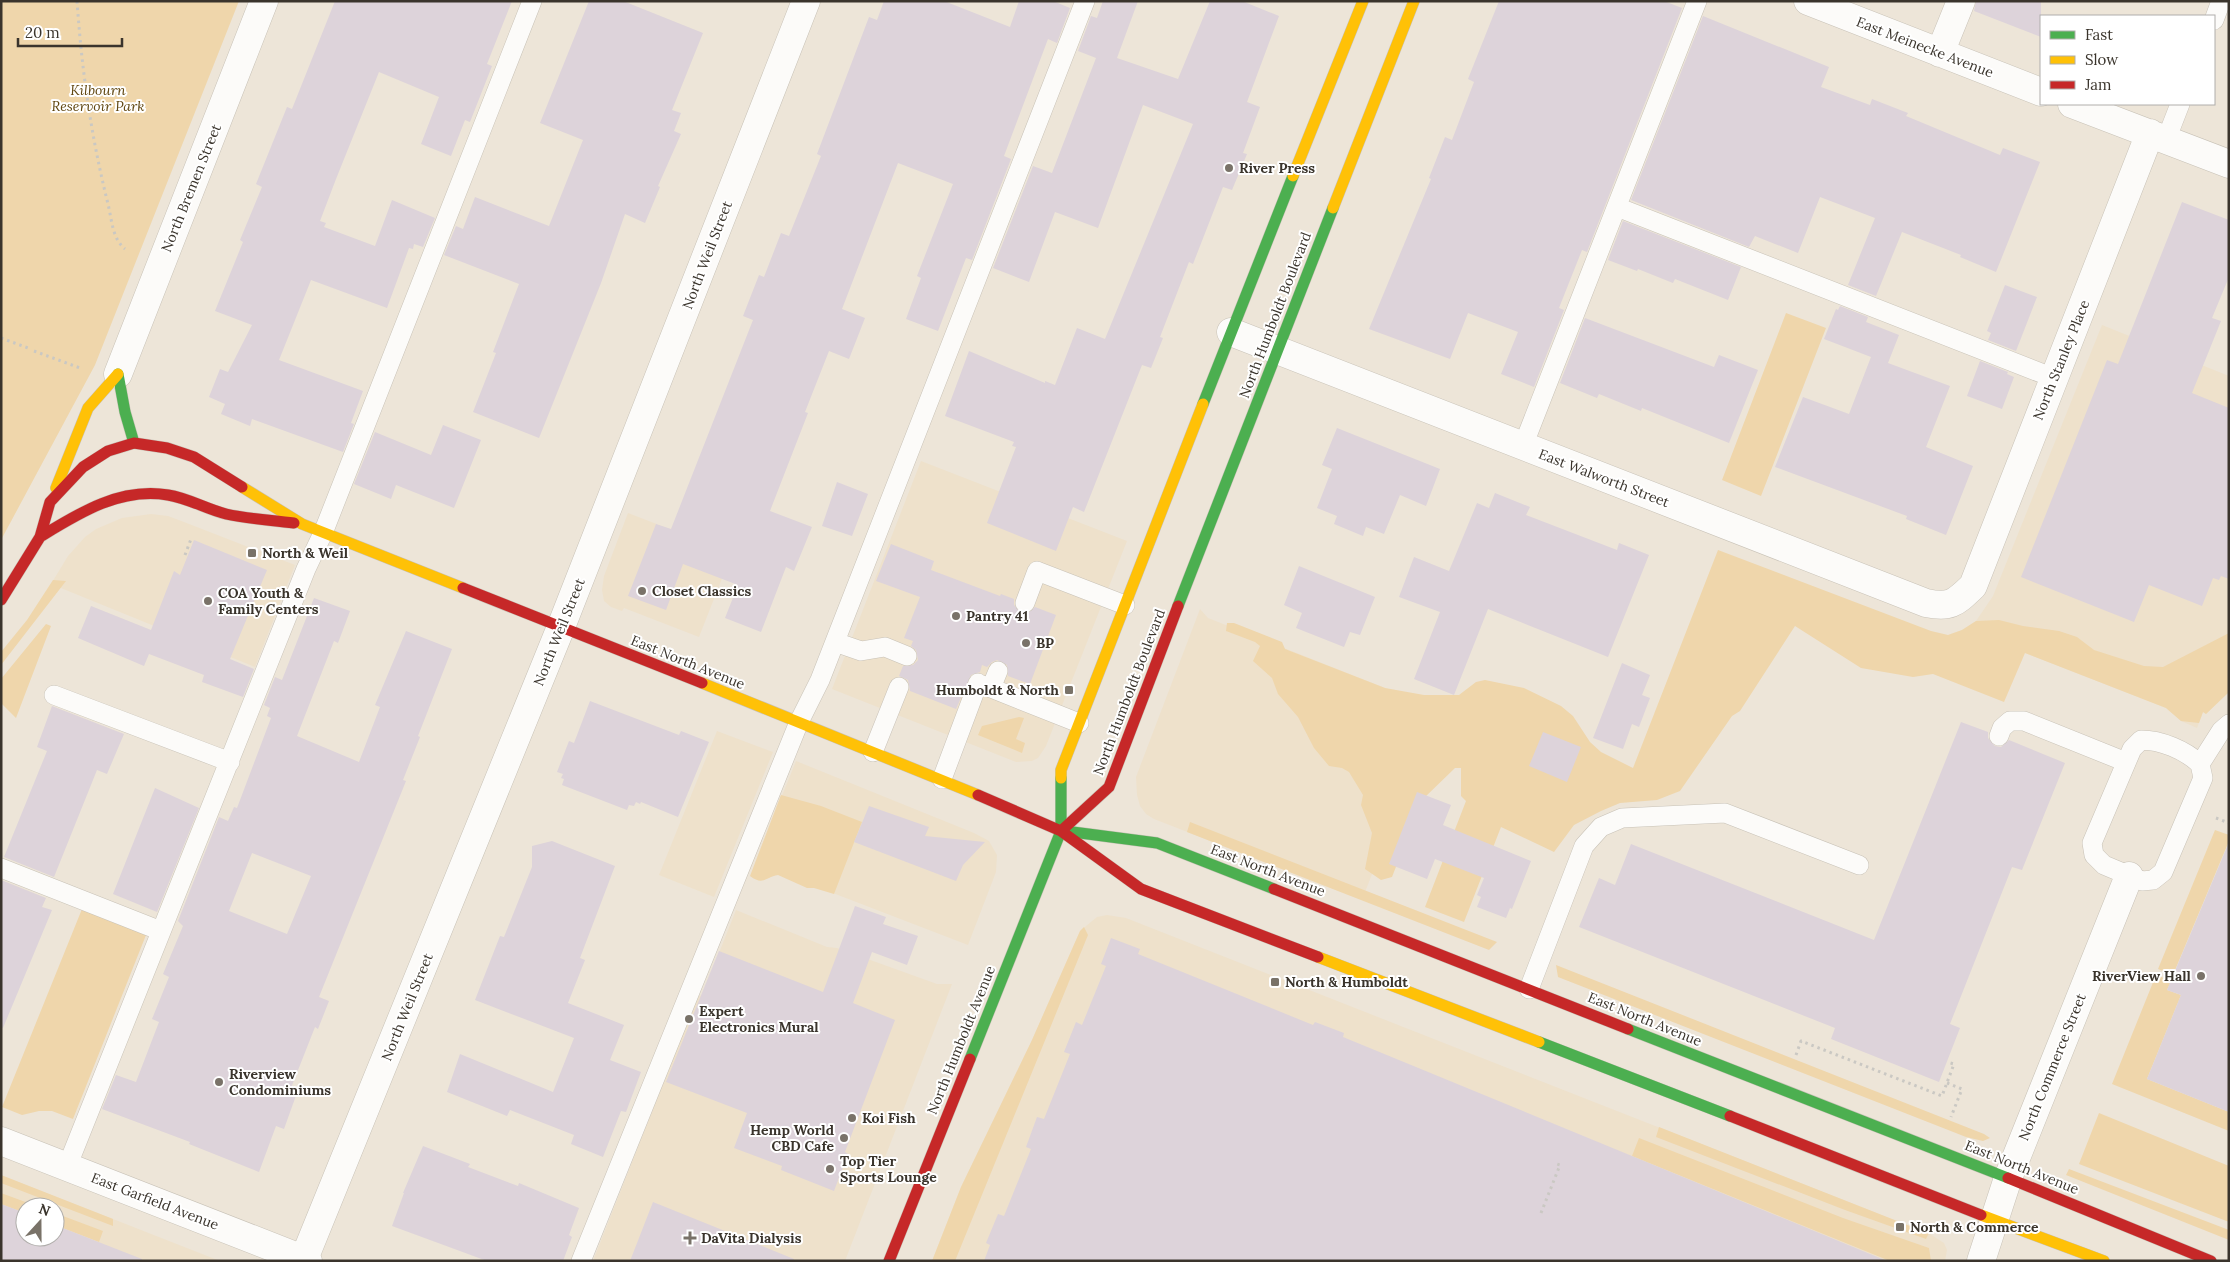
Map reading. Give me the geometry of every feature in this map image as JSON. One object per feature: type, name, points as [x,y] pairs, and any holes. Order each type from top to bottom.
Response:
[{"type":"main road","points":[[1061,831],[1061,770],[1231,332],[1363,1]]},
{"type":"main road","name":"North Humboldt Boulevard","points":[[1061,831],[1109,787],[1213,514],[1414,1]]},
{"type":"main road","points":[[118,374],[125,412],[134,443]]},
{"type":"main road","points":[[50,502],[88,408],[118,374]]},
{"type":"main road","name":"East North Avenue","points":[[1,600],[40,537],[50,502],[84,467],[108,451],[134,443],[167,448],[194,457],[302,524],[323,533],[799,722],[1061,831],[1141,888],[1644,1077],[1994,1220],[2104,1261]]},
{"type":"main road","name":"East North Avenue","points":[[40,537],[97,504],[124,495],[140,493],[167,495],[226,514],[302,524]]},
{"type":"main road","name":"East North Avenue","points":[[1061,831],[1156,843],[1529,989],[1657,1045],[2008,1178],[2211,1261]]},
{"type":"main road","name":"North Humboldt Avenue","points":[[890,1261],[1061,831]]},
{"type":"street","name":"North Bremen Street","points":[[118,374],[264,1]]},
{"type":"street","name":"North Weil Street","points":[[306,1260],[561,627],[806,1]]},
{"type":"street","name":"East Meinecke Avenue","points":[[1808,1],[2040,92]]},
{"type":"street","points":[[1940,53],[1961,1]]},
{"type":"street","points":[[2075,105],[2229,164]]},
{"type":"street","name":"North Stanley Place","points":[[1972,586],[2054,378],[2158,137]]},
{"type":"street","name":"East Walworth Street","points":[[1231,332],[1926,603],[1943,606],[1958,602],[1972,586]]},
{"type":"street","name":"North Commerce Street","points":[[1981,1261],[2008,1178],[2129,876]]},
{"type":"street","name":"East Garfield Avenue","points":[[1,1142],[67,1167],[264,1253],[306,1260]]},
{"type":"lane","points":[[67,1167],[306,569],[323,533],[532,1]]},
{"type":"lane","points":[[581,1261],[799,722],[820,680],[1085,1]]},
{"type":"lane","points":[[1523,446],[1697,1]]},
{"type":"lane","points":[[2215,17],[2221,1]]},
{"type":"lane","points":[[2158,137],[2179,105]]},
{"type":"lane","points":[[1617,207],[2054,378]]},
{"type":"lane","points":[[1025,603],[1037,571],[1125,605]]},
{"type":"lane","points":[[835,642],[861,651],[885,647],[907,656]]},
{"type":"lane","points":[[942,780],[986,682],[1079,723]]},
{"type":"lane","points":[[873,752],[899,687]]},
{"type":"lane","points":[[54,695],[230,762]]},
{"type":"lane","points":[[1999,736],[2002,728],[2010,721],[2024,721],[2126,762]]},
{"type":"lane","points":[[2200,764],[2221,731],[2229,724]]},
{"type":"lane","points":[[2141,740],[2154,740],[2192,756],[2200,764],[2203,778],[2163,872],[2153,880],[2142,881],[2104,865],[2094,855],[2092,843],[2132,749],[2141,740]]},
{"type":"lane","points":[[1529,989],[1584,846],[1601,827],[1622,818],[1725,813],[1859,865]]},
{"type":"lane","points":[[1,868],[161,932]]},
{"type":"path","points":[[77,1],[85,96],[95,154],[116,238],[126,249]]},
{"type":"path","points":[[1,338],[28,348]]},
{"type":"path","points":[[34,351],[80,368]]},
{"type":"path","points":[[185,555],[191,539]]},
{"type":"path","points":[[2216,818],[2229,822]]},
{"type":"path","points":[[1796,1055],[1801,1041],[1942,1096],[1954,1064],[1947,1062]]},
{"type":"path","points":[[1947,1083],[1962,1089],[1951,1117]]},
{"type":"path","points":[[1541,1213],[1560,1165],[1557,1164]]},
{"type":"shaded area","points":[[2102,325],[2229,376],[2229,692],[2206,714],[2203,712],[2197,728],[2181,721],[2166,708],[2025,653],[1948,635],[1962,630],[1976,621],[1993,596]]},
{"type":"shaded area","points":[[921,461],[1127,541],[1046,746],[1038,758],[1032,761],[1016,762],[832,689]]},
{"type":"shaded area","points":[[628,513],[732,553],[699,637],[624,608],[622,611],[611,607],[604,601],[602,590],[604,576]]},
{"type":"shaded area","points":[[151,514],[168,516],[295,565],[255,667],[51,584],[68,556],[85,537],[96,529],[122,518]]},
{"type":"shaded area","points":[[1200,609],[1208,618],[1436,708],[1362,900],[1154,819],[1146,814],[1140,806],[1136,777]]},
{"type":"shaded area","points":[[717,731],[773,752],[714,897],[659,875]]},
{"type":"shaded area","points":[[796,761],[974,833],[989,841],[997,855],[996,872],[968,945],[755,863]]},
{"type":"shaded area","points":[[736,910],[827,947],[837,948],[937,984],[952,984],[845,1261],[593,1261],[698,995],[702,996]]},
{"type":"shaded area","points":[[1107,915],[1126,918],[1930,1234],[1944,1243],[1947,1250],[1945,1261],[932,1261],[961,1187],[1032,1040],[1080,931],[1097,917]]},
{"type":"shaded area","points":[[1,1175],[57,1197],[15,1197],[15,1247],[65,1247],[65,1200],[220,1261],[1,1261]]},
{"type":"green space","name":"Kilbourn Reservoir Park","points":[[1,1],[239,1],[95,365],[1,540]]},
{"type":"green space","points":[[1786,313],[1826,328],[1761,496],[1722,480]]},
{"type":"green space","points":[[1718,550],[1931,631],[1948,635],[1962,630],[1976,621],[1999,620],[2023,626],[2059,631],[2077,637],[2094,650],[2144,666],[2163,667],[2229,633],[2229,692],[2206,714],[2203,712],[2199,723],[2181,721],[2166,708],[2025,653],[2004,702],[1933,674],[1913,677],[1861,668],[1795,626],[1740,711],[1732,716],[1680,791],[1657,800],[1620,803],[1601,811],[1574,825],[1554,852],[1501,827],[1464,922],[1425,907],[1466,801],[1461,796],[1461,768],[1455,768],[1422,800],[1392,877],[1381,880],[1365,869],[1372,833],[1361,805],[1363,795],[1349,772],[1342,768],[1329,766],[1314,748],[1298,717],[1278,694],[1272,678],[1253,661],[1260,646],[1255,642],[1226,631],[1227,623],[1234,623],[1282,642],[1285,649],[1385,688],[1424,695],[1459,695],[1476,682],[1485,680],[1524,688],[1561,706],[1573,716],[1590,742],[1601,752],[1633,768]]},
{"type":"green space","points":[[53,580],[66,581],[1,665],[1,652],[27,620]]},
{"type":"green space","points":[[46,624],[51,626],[16,718],[1,703],[1,679]]},
{"type":"green space","points":[[1019,717],[1024,718],[1016,739],[1025,743],[1022,753],[978,735],[982,726]]},
{"type":"green space","points":[[781,795],[821,806],[862,822],[834,894],[814,888],[807,888],[778,875],[761,881],[750,876]]},
{"type":"green space","points":[[1190,822],[1497,942],[1489,950],[1187,832]]},
{"type":"green space","points":[[2215,830],[2229,835],[2229,841],[2173,975],[2158,969]]},
{"type":"green space","points":[[82,909],[146,935],[73,1119],[52,1111],[39,1111],[22,1115],[2,1107]]},
{"type":"green space","points":[[1084,927],[1088,935],[955,1261],[932,1261],[961,1187],[1032,1040],[1080,931]]},
{"type":"green space","points":[[1556,965],[1990,1138],[1983,1141],[1966,1137],[1558,977]]},
{"type":"green space","points":[[2156,975],[2171,981],[2167,990],[2181,995],[2147,1079],[2229,1112],[2229,1131],[2112,1084]]},
{"type":"green space","points":[[2099,1113],[2229,1166],[2229,1222],[2079,1164]]},
{"type":"green space","points":[[1659,1127],[1929,1233],[1926,1239],[1656,1137]]},
{"type":"green space","points":[[1639,1138],[1843,1218],[1929,1248],[1931,1261],[1890,1261],[1632,1156]]},
{"type":"green space","points":[[2069,1169],[2229,1230],[2229,1240],[2066,1175]]},
{"type":"green space","points":[[1,1175],[57,1197],[37,1197],[1,1183]]},
{"type":"green space","points":[[1,1193],[15,1198],[15,1209],[1,1204]]},
{"type":"green space","points":[[65,1200],[113,1219],[113,1226],[65,1208]]},
{"type":"green space","points":[[65,1217],[103,1231],[99,1242],[65,1229]]},
{"type":"building","points":[[335,1],[512,1],[487,64],[492,66],[470,122],[465,120],[451,156],[421,144],[439,97],[379,72],[320,221],[326,223],[324,227],[375,246],[392,200],[435,218],[423,247],[414,244],[413,249],[409,248],[387,308],[311,280],[279,360],[363,391],[351,423],[354,424],[343,452],[252,419],[250,426],[221,414],[225,404],[209,397],[220,369],[228,372],[252,325],[215,311],[243,242],[240,240],[262,187],[256,184],[287,107],[292,109]]},
{"type":"building","points":[[589,1],[623,1],[703,33],[672,110],[681,113],[674,131],[681,134],[658,186],[660,187],[645,223],[625,214],[601,283],[539,438],[473,412],[496,353],[493,352],[519,284],[444,255],[456,226],[463,229],[475,197],[549,226],[583,140],[540,123]]},
{"type":"building","points":[[884,1],[944,1],[1010,27],[1019,1],[1053,1],[1070,8],[1057,43],[1048,39],[1004,156],[1011,159],[972,260],[966,258],[938,331],[906,319],[921,278],[917,276],[953,184],[898,163],[842,309],[865,318],[849,359],[829,351],[805,412],[808,413],[770,511],[812,527],[794,571],[786,567],[761,632],[725,618],[738,585],[683,564],[666,610],[628,596],[656,524],[671,529],[753,320],[743,316],[759,275],[764,277],[781,233],[789,236],[821,156],[817,154],[869,17],[877,20]]},
{"type":"building","points":[[1103,1],[1138,1],[1117,58],[1178,79],[1210,1],[1242,1],[1279,16],[1247,102],[1260,107],[1243,153],[1247,154],[1232,190],[1223,187],[1193,264],[1189,262],[1160,337],[1163,338],[1151,368],[1142,365],[1084,512],[1073,507],[1056,551],[987,523],[1016,447],[1012,446],[1014,442],[945,416],[969,351],[1045,383],[1045,381],[1055,385],[1077,328],[1105,339],[1193,124],[1143,105],[1098,228],[1055,212],[1029,282],[993,268],[1033,166],[1052,173],[1096,58],[1078,51],[1091,16],[1097,18]]},
{"type":"building","points":[[1499,1],[1664,1],[1682,8],[1587,252],[1582,250],[1559,308],[1564,310],[1534,387],[1501,374],[1518,332],[1468,313],[1450,359],[1369,329],[1431,179],[1429,178],[1445,137],[1452,140],[1474,82],[1468,79]]},
{"type":"building","points":[[1976,1],[2041,1],[2040,37],[1974,11]]},
{"type":"building","points":[[1703,16],[1829,67],[1821,87],[1870,105],[1872,99],[1908,113],[1906,116],[2000,155],[2003,148],[2040,162],[1996,272],[1960,257],[1961,255],[1902,232],[1876,296],[1848,285],[1875,218],[1820,197],[1798,253],[1755,236],[1749,247],[1631,200]]},
{"type":"building","points":[[2182,202],[2229,220],[2229,277],[2212,318],[2221,321],[2192,393],[2229,408],[2229,579],[2221,576],[2219,580],[2213,578],[2202,606],[2149,585],[2134,622],[2021,577],[2107,360],[2118,364]]},
{"type":"building","points":[[1623,221],[1741,267],[1728,300],[1675,279],[1673,283],[1638,269],[1637,271],[1608,260]]},
{"type":"building","points":[[2005,285],[2037,297],[2016,351],[1988,340],[1991,333],[1987,331]]},
{"type":"building","points":[[1840,306],[1868,317],[1866,322],[1899,335],[1888,363],[1950,386],[1926,447],[1973,466],[1946,535],[1906,519],[1907,516],[1775,467],[1803,397],[1849,414],[1871,357],[1824,339],[1836,309],[1838,310]]},
{"type":"building","points":[[1585,318],[1714,367],[1719,355],[1758,370],[1729,443],[1642,408],[1641,411],[1599,394],[1597,398],[1560,383]]},
{"type":"building","points":[[1980,361],[2008,372],[2007,374],[2014,377],[2002,409],[1967,396]]},
{"type":"building","points":[[443,425],[481,440],[454,508],[396,485],[391,499],[354,484],[375,432],[431,455]]},
{"type":"building","points":[[1337,428],[1440,469],[1426,506],[1400,495],[1384,534],[1366,527],[1363,536],[1334,524],[1337,516],[1317,508],[1332,469],[1322,465]]},
{"type":"building","points":[[837,482],[868,494],[852,536],[822,526]]},
{"type":"building","points":[[1495,493],[1530,507],[1526,515],[1617,550],[1619,543],[1649,555],[1608,657],[1488,609],[1454,695],[1414,679],[1440,612],[1399,597],[1414,557],[1449,571],[1477,503],[1489,508]]},
{"type":"building","points":[[194,540],[267,570],[230,659],[254,669],[243,697],[202,682],[204,675],[149,654],[144,666],[78,638],[91,606],[151,630],[174,571],[180,575]]},
{"type":"building","points":[[891,544],[934,561],[931,570],[1000,596],[1001,594],[1014,599],[1014,605],[1021,613],[1027,614],[1035,607],[1056,615],[1030,684],[1008,676],[1007,665],[997,660],[987,667],[982,665],[980,672],[971,675],[956,709],[910,691],[908,680],[899,676],[903,666],[913,665],[918,660],[916,650],[911,646],[913,641],[904,638],[920,597],[876,581]]},
{"type":"building","points":[[1299,566],[1375,597],[1360,635],[1350,632],[1344,647],[1296,628],[1302,613],[1284,605]]},
{"type":"building","points":[[314,598],[350,611],[338,643],[334,641],[297,736],[359,762],[380,707],[375,705],[406,631],[452,649],[418,736],[420,737],[403,780],[406,781],[319,997],[329,1001],[318,1029],[315,1027],[291,1088],[298,1090],[284,1129],[276,1126],[259,1172],[189,1144],[190,1142],[102,1109],[116,1075],[136,1082],[159,1022],[152,1019],[169,977],[163,974],[183,926],[178,921],[219,817],[228,821],[234,807],[237,808],[271,718],[267,716],[270,708],[264,705],[275,677],[282,680]],"holes":[[[252,853],[311,876],[287,934],[229,911]]]},
{"type":"building","points":[[1622,663],[1650,675],[1642,695],[1650,698],[1639,727],[1632,724],[1623,749],[1593,738]]},
{"type":"building","points":[[590,701],[679,735],[681,731],[709,742],[678,817],[641,802],[640,804],[636,802],[634,806],[629,805],[627,810],[562,785],[564,779],[561,778],[563,774],[557,772],[569,741],[574,743]]},
{"type":"building","points":[[52,706],[124,734],[107,774],[97,770],[54,877],[4,857],[47,751],[37,747]]},
{"type":"building","points":[[1961,722],[1988,732],[1988,738],[1995,746],[2001,747],[2009,740],[2065,763],[2022,870],[2012,867],[1950,1024],[1960,1028],[1939,1082],[1831,1039],[1835,1028],[1579,927],[1599,878],[1615,885],[1631,844],[1874,940]]},
{"type":"building","points":[[1543,732],[1581,747],[1567,782],[1529,766]]},
{"type":"building","points":[[155,788],[199,808],[157,912],[113,894]]},
{"type":"building","points":[[1417,792],[1451,805],[1443,825],[1531,861],[1512,909],[1510,908],[1506,918],[1477,907],[1481,897],[1477,895],[1484,878],[1435,859],[1427,879],[1389,864]]},
{"type":"building","points":[[869,806],[929,827],[925,836],[985,842],[963,865],[956,881],[854,842]]},
{"type":"building","points":[[552,841],[615,866],[580,958],[585,960],[568,1003],[624,1025],[610,1060],[641,1072],[626,1112],[621,1111],[603,1157],[571,1144],[574,1135],[510,1110],[507,1116],[447,1092],[460,1054],[553,1092],[574,1038],[475,1000],[500,936],[504,937],[532,867],[532,846]]},
{"type":"building","name":"RiverView Hall","points":[[2229,842],[2229,1112],[2147,1079],[2181,995],[2167,990]]},
{"type":"building","points":[[1,880],[46,898],[42,907],[52,910],[3,1028],[1,1027]]},
{"type":"building","points":[[855,906],[886,917],[883,924],[918,936],[907,965],[872,952],[853,1003],[895,1020],[845,1152],[848,1154],[834,1191],[781,1170],[782,1166],[734,1148],[747,1113],[666,1082],[719,951],[823,992]]},
{"type":"building","points":[[1111,938],[1140,949],[1138,954],[1313,1025],[1315,1022],[1344,1033],[1343,1037],[1887,1261],[984,1261],[990,1245],[986,1243],[998,1214],[1004,1216],[1031,1149],[1026,1147],[1037,1117],[1044,1119],[1070,1054],[1064,1052],[1076,1022],[1082,1025],[1106,966],[1101,964]]},
{"type":"building","points":[[423,1146],[470,1164],[468,1167],[518,1186],[519,1183],[579,1208],[569,1235],[572,1237],[563,1261],[487,1261],[392,1226],[403,1193]]},
{"type":"building","name":"DaVita Dialysis","points":[[653,1202],[794,1259],[794,1261],[630,1261]]},
{"type":"building","points":[[1,1204],[15,1209],[15,1247],[65,1247],[65,1229],[142,1259],[142,1261],[1,1261]]},
{"type":"traffic: fast","points":[[1203,404],[1293,176]]},
{"type":"traffic: fast","points":[[1178,606],[1333,208]]},
{"type":"traffic: fast","points":[[118,374],[125,412],[134,443]]},
{"type":"traffic: fast","points":[[970,1059],[1061,831],[1061,778]]},
{"type":"traffic: fast","points":[[1065,831],[1157,843],[1274,889]]},
{"type":"traffic: fast","points":[[1628,1029],[2008,1178]]},
{"type":"traffic: fast","points":[[1539,1042],[1730,1116]]},
{"type":"traffic: slow","points":[[1293,176],[1363,1]]},
{"type":"traffic: slow","points":[[1333,208],[1414,1]]},
{"type":"traffic: slow","points":[[56,488],[88,408],[118,374]]},
{"type":"traffic: slow","points":[[1061,778],[1061,770],[1203,404]]},
{"type":"traffic: slow","points":[[242,487],[302,524],[463,588]]},
{"type":"traffic: slow","points":[[702,683],[978,795]]},
{"type":"traffic: slow","points":[[1318,957],[1539,1042]]},
{"type":"traffic: slow","points":[[1981,1215],[2104,1261]]},
{"type":"traffic: jam","points":[[1,600],[40,537],[50,502],[83,467],[108,451],[134,443],[167,448],[194,457],[242,487]]},
{"type":"traffic: jam","points":[[40,537],[70,519],[101,504],[117,498],[150,494],[175,496],[226,514],[294,523]]},
{"type":"traffic: jam","points":[[463,588],[702,683]]},
{"type":"traffic: jam","points":[[1061,831],[1109,787],[1178,606]]},
{"type":"traffic: jam","points":[[978,795],[1061,831],[1141,889],[1318,957]]},
{"type":"traffic: jam","points":[[1274,889],[1628,1029]]},
{"type":"traffic: jam","points":[[889,1261],[970,1059]]},
{"type":"traffic: jam","points":[[1730,1116],[1981,1215]]},
{"type":"traffic: jam","points":[[2008,1178],[2211,1261]]},
{"type":"place","name":"River Press","points":[[1229,168]]},
{"type":"place","name":"North & Weil","points":[[252,553]]},
{"type":"place","name":"Closet Classics","points":[[642,591]]},
{"type":"place","name":"COA Youth & Family Centers","points":[[208,601]]},
{"type":"place","name":"Pantry 41","points":[[956,616]]},
{"type":"place","name":"BP","points":[[1026,643]]},
{"type":"place","name":"Humboldt & North","points":[[1069,690]]},
{"type":"place","name":"RiverView Hall","points":[[2201,976]]},
{"type":"place","name":"North & Humboldt","points":[[1275,982]]},
{"type":"place","name":"Expert Electronics Mural","points":[[689,1019]]},
{"type":"place","name":"Riverview Condominiums","points":[[219,1082]]},
{"type":"place","name":"Koi Fish","points":[[852,1118]]},
{"type":"place","name":"Hemp World CBD Cafe","points":[[844,1138]]},
{"type":"place","name":"Top Tier Sports Lounge","points":[[830,1169]]},
{"type":"place","name":"North & Commerce","points":[[1900,1227]]},
{"type":"place","name":"DaVita Dialysis","points":[[690,1238]]}]
